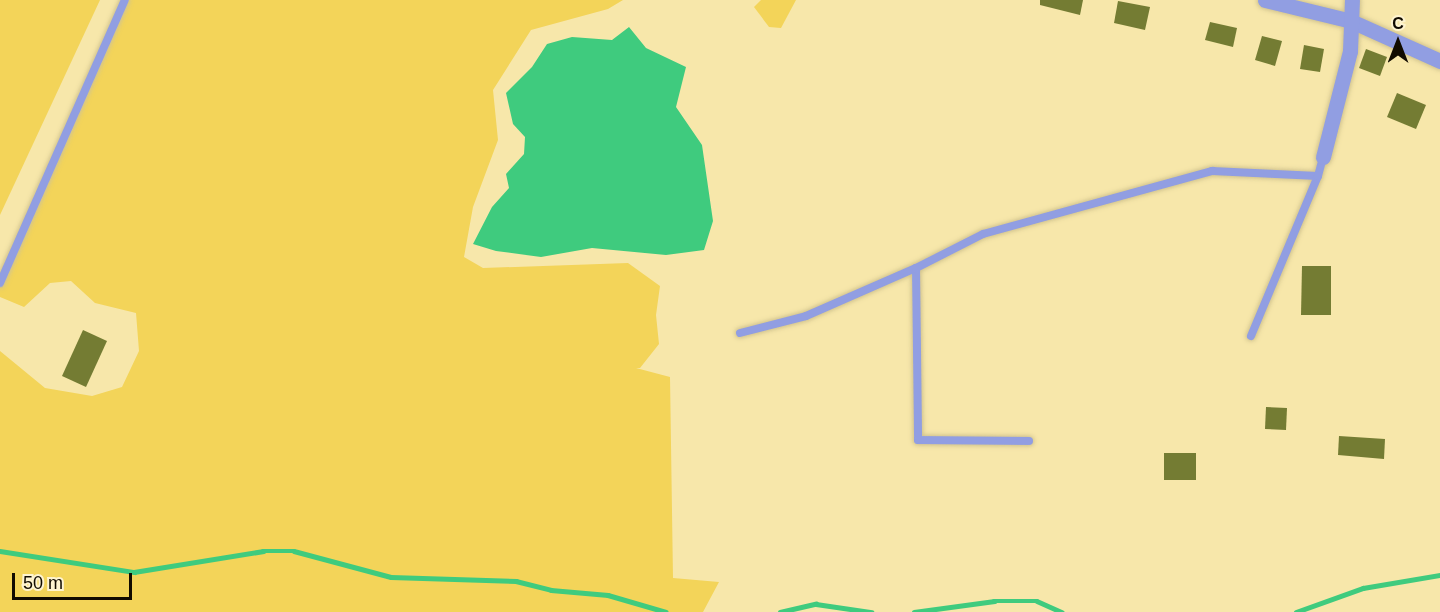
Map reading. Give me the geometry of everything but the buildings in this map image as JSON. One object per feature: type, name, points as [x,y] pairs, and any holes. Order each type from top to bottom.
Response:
[{"type":"street","points":[[1265,0],[1351,21],[1440,61]]},
{"type":"street","points":[[1323,157],[1350,51],[1352,0]]},
{"type":"lane","points":[[0,283],[125,0]]},
{"type":"lane","points":[[1251,336],[1318,176],[1323,157]]},
{"type":"lane","points":[[740,333],[806,315],[916,268],[983,234],[1212,171],[1318,176]]},
{"type":"lane","points":[[916,268],[918,440],[1029,441]]},
{"type":"shaded area","points":[[0,0],[100,0],[0,215]]},
{"type":"shaded area","points":[[122,0],[623,0],[608,9],[531,30],[493,90],[498,140],[473,207],[464,257],[483,268],[628,263],[660,286],[656,315],[659,344],[640,368],[636,368],[670,377],[673,578],[719,582],[703,612],[0,612],[0,351],[45,388],[92,396],[122,387],[139,351],[136,313],[95,303],[71,281],[50,283],[24,307],[0,297],[0,273]]},
{"type":"shaded area","points":[[761,0],[796,0],[781,28],[769,27],[754,7]]},
{"type":"shaded area","points":[[629,27],[646,48],[686,67],[676,107],[702,145],[713,221],[704,250],[666,255],[592,248],[541,257],[496,251],[473,244],[492,207],[509,188],[506,174],[524,154],[525,137],[513,124],[506,93],[532,67],[547,44],[572,37],[612,40]]},
{"type":"waterway","points":[[0,551],[134,572],[263,551],[294,551],[391,577],[516,581],[551,590],[608,595],[666,612]]},
{"type":"waterway","points":[[1296,612],[1363,588],[1440,575]]},
{"type":"waterway","points":[[914,612],[994,601],[1037,601],[1062,612]]},
{"type":"waterway","points":[[780,612],[816,604],[871,612]]}]
